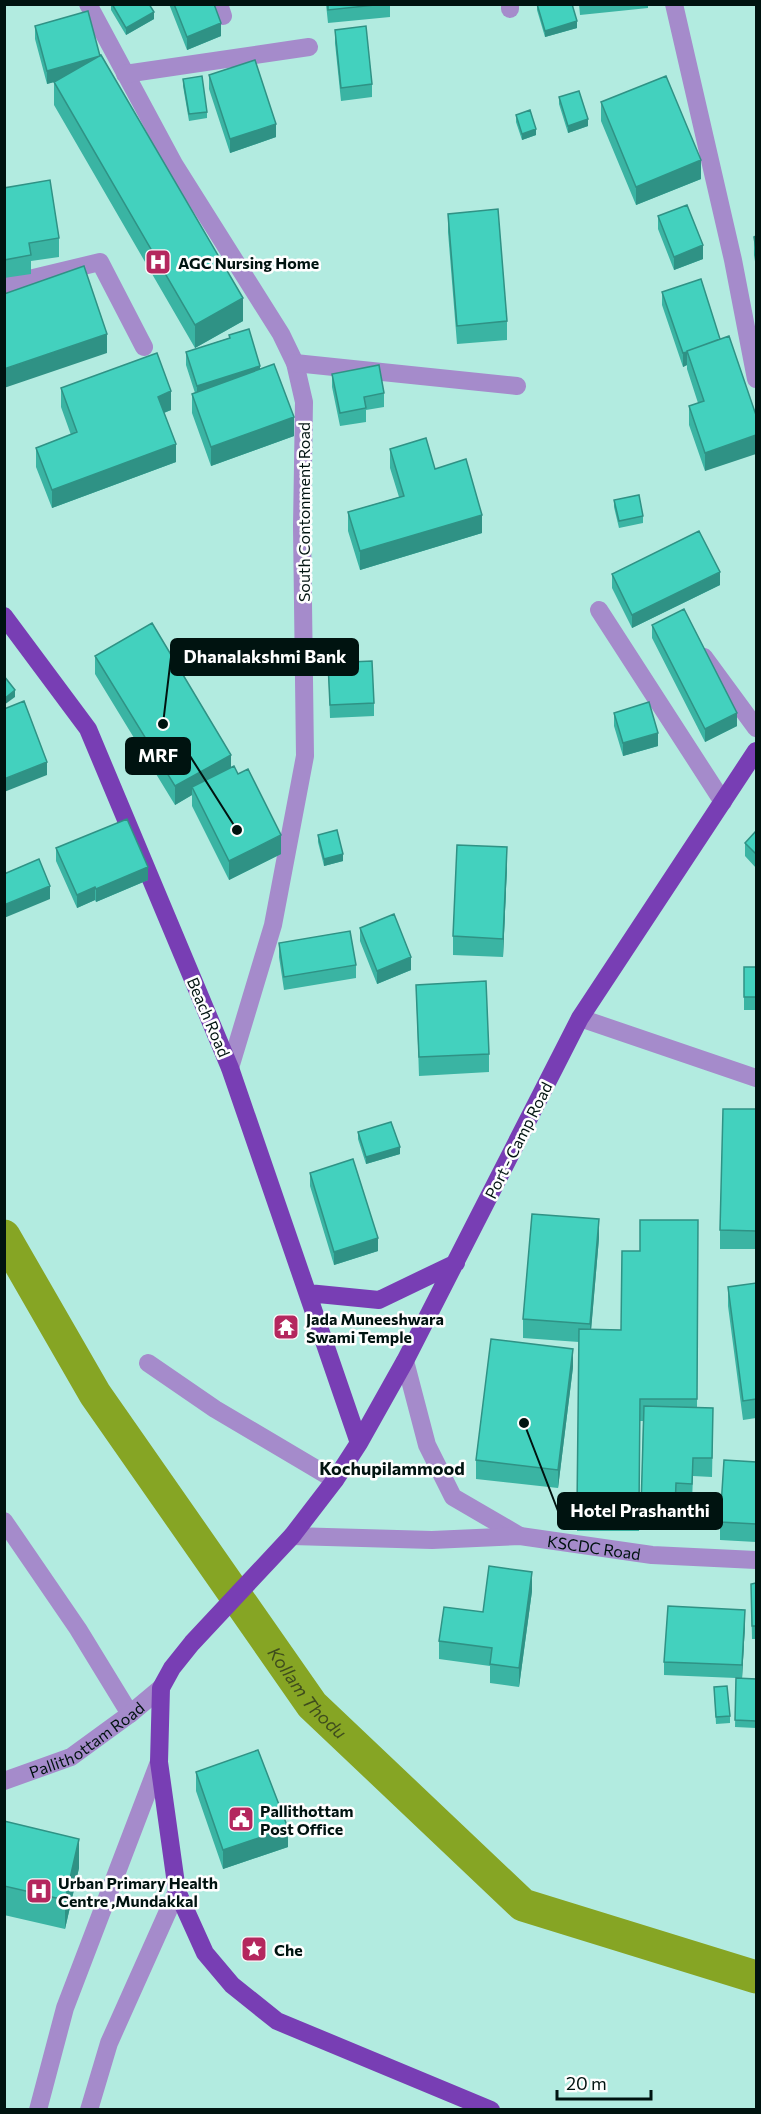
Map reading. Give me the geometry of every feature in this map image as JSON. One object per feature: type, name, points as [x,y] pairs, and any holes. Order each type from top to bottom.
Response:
[{"type":"main road","name":"Beach Road","points":[[4,616],[88,729],[230,1068],[360,1443]]},
{"type":"main road","name":"Port - Camp Road","points":[[161,1688],[172,1668],[192,1643],[292,1536],[360,1443],[456,1263],[580,1018],[756,751]]},
{"type":"main road","points":[[308,1293],[379,1300],[456,1263]]},
{"type":"main road","points":[[161,1688],[159,1762],[177,1891],[205,1953],[232,1985],[277,2021],[491,2109]]},
{"type":"street","name":"South Contonment Road","points":[[88,4],[174,164],[281,334],[295,363],[304,402],[302,527],[305,756],[273,925],[230,1068]]},
{"type":"street","points":[[674,4],[733,260],[756,378]]},
{"type":"street","points":[[125,74],[309,46]]},
{"type":"street","points":[[4,285],[100,262],[144,347]]},
{"type":"street","points":[[295,363],[517,386]]},
{"type":"street","points":[[599,610],[723,802]]},
{"type":"street","points":[[693,642],[756,728]]},
{"type":"street","points":[[580,1018],[756,1078]]},
{"type":"street","points":[[405,1361],[426,1445],[453,1497],[520,1536]]},
{"type":"street","points":[[148,1363],[215,1409],[335,1480]]},
{"type":"street","points":[[4,1521],[78,1629],[130,1714]]},
{"type":"street","name":"KSCDC Road","points":[[292,1536],[432,1540],[520,1536],[652,1556],[756,1560]]},
{"type":"street","name":"Pallithottam Road","points":[[4,1781],[71,1757],[161,1688]]},
{"type":"street","points":[[38,2109],[65,2008],[159,1762]]},
{"type":"street","points":[[89,2109],[109,2043],[177,1891]]},
{"type":"building","points":[[112,4],[149,4],[154,12],[126,28]]},
{"type":"building","points":[[174,4],[214,4],[221,23],[187,37]]},
{"type":"building","points":[[328,4],[384,4],[328,10]]},
{"type":"building","points":[[537,4],[572,4],[577,21],[545,31]]},
{"type":"building","points":[[88,11],[100,56],[47,71],[35,26]]},
{"type":"building","points":[[366,26],[372,84],[341,88],[335,30]]},
{"type":"building","points":[[101,55],[243,298],[195,325],[54,82]]},
{"type":"building","points":[[255,60],[276,124],[230,139],[209,75]]},
{"type":"building","points":[[202,76],[207,112],[189,114],[183,79]]},
{"type":"building","points":[[666,76],[701,160],[636,187],[601,102]]},
{"type":"building","points":[[579,91],[588,119],[568,126],[559,97]]},
{"type":"building","points":[[530,110],[536,129],[522,134],[516,115]]},
{"type":"building","points":[[50,180],[59,238],[29,243],[31,255],[4,260],[4,188]]},
{"type":"building","points":[[687,205],[703,245],[674,257],[658,216]]},
{"type":"building","points":[[498,209],[507,321],[457,326],[448,214]]},
{"type":"building","points":[[84,266],[107,334],[4,369],[4,294]]},
{"type":"building","points":[[701,279],[720,339],[683,353],[662,292]]},
{"type":"building","points":[[249,329],[260,366],[197,386],[186,352],[230,338],[229,335]]},
{"type":"building","points":[[729,336],[756,415],[756,435],[705,453],[689,406],[704,401],[687,351]]},
{"type":"building","points":[[157,353],[171,391],[158,397],[176,444],[52,490],[36,448],[77,432],[61,388]]},
{"type":"building","points":[[274,364],[294,417],[211,447],[192,394]]},
{"type":"building","points":[[379,365],[384,393],[364,397],[366,408],[340,413],[332,374]]},
{"type":"building","points":[[426,438],[435,469],[466,459],[482,515],[360,551],[348,512],[404,496],[390,449]]},
{"type":"building","points":[[639,495],[643,516],[619,521],[614,500]]},
{"type":"building","points":[[699,531],[720,572],[632,615],[612,574]]},
{"type":"building","points":[[684,609],[737,713],[705,729],[652,625]]},
{"type":"building","points":[[152,623],[231,755],[175,786],[95,656]]},
{"type":"building","points":[[372,661],[374,703],[330,705],[328,663]]},
{"type":"building","points":[[4,676],[15,690],[4,699]]},
{"type":"building","points":[[24,701],[47,762],[4,779],[4,709]]},
{"type":"building","points":[[649,702],[658,733],[623,743],[614,713]]},
{"type":"building","points":[[234,766],[238,774],[248,769],[281,835],[229,861],[192,787]]},
{"type":"building","points":[[127,819],[148,867],[77,895],[56,848]]},
{"type":"building","points":[[337,830],[343,854],[324,859],[318,835]]},
{"type":"building","points":[[756,831],[756,854],[745,843]]},
{"type":"building","points":[[457,845],[507,847],[503,939],[453,936]]},
{"type":"building","points":[[39,859],[50,886],[4,905],[4,874]]},
{"type":"building","points":[[394,914],[411,957],[377,971],[360,928]]},
{"type":"building","points":[[350,931],[356,965],[284,977],[279,943]]},
{"type":"building","points":[[744,967],[756,967],[756,997],[744,997]]},
{"type":"building","points":[[486,981],[489,1054],[419,1057],[416,985]]},
{"type":"building","points":[[723,1109],[756,1109],[756,1231],[720,1230]]},
{"type":"building","points":[[391,1122],[400,1147],[366,1157],[358,1132]]},
{"type":"building","points":[[353,1159],[378,1238],[334,1252],[310,1173]]},
{"type":"building","points":[[532,1214],[599,1219],[590,1324],[523,1319]]},
{"type":"building","points":[[640,1220],[698,1220],[697,1399],[640,1399],[639,1508],[577,1508],[579,1329],[621,1330],[622,1251],[640,1251]]},
{"type":"building","points":[[756,1283],[756,1399],[743,1401],[728,1287]]},
{"type":"building","points":[[491,1339],[573,1349],[558,1470],[476,1460]]},
{"type":"building","points":[[644,1406],[713,1408],[712,1458],[693,1458],[692,1484],[676,1483],[675,1509],[641,1508]]},
{"type":"building","points":[[724,1460],[756,1462],[756,1524],[720,1522]]},
{"type":"building","points":[[489,1566],[532,1572],[519,1668],[490,1664],[492,1648],[439,1641],[444,1607],[483,1612]]},
{"type":"building","points":[[756,1583],[756,1626],[752,1626],[751,1584]]},
{"type":"building","points":[[668,1606],[745,1610],[742,1665],[664,1662]]},
{"type":"building","points":[[736,1678],[756,1679],[756,1721],[735,1720]]},
{"type":"building","points":[[727,1686],[730,1716],[716,1717],[714,1687]]},
{"type":"building","name":"Pallithottam Post Office","points":[[258,1750],[288,1828],[223,1850],[196,1772]]},
{"type":"building","points":[[4,1821],[79,1839],[65,1900],[4,1886]]},
{"type":"waterway","name":"Kollam Thodu","points":[[4,1236],[95,1394],[312,1705],[523,1905],[756,1977]]},
{"type":"place","name":"AGC Nursing Home","points":[[158,262]]},
{"type":"place","name":"Dhanalakshmi Bank","points":[[163,724]]},
{"type":"place","name":"MRF","points":[[237,830]]},
{"type":"place","name":"Jada Muneeshwara Swami Temple","points":[[286,1327]]},
{"type":"place","name":"Hotel Prashanthi","points":[[524,1423]]},
{"type":"place","name":"Pallithottam Post Office","points":[[241,1819]]},
{"type":"place","name":"Urban Primary Health Centre ,Mundakkal","points":[[39,1891]]},
{"type":"place","name":"Che","points":[[254,1949]]},
{"type":"district","name":"Kochupilammood","points":[[392,1468]]}]
